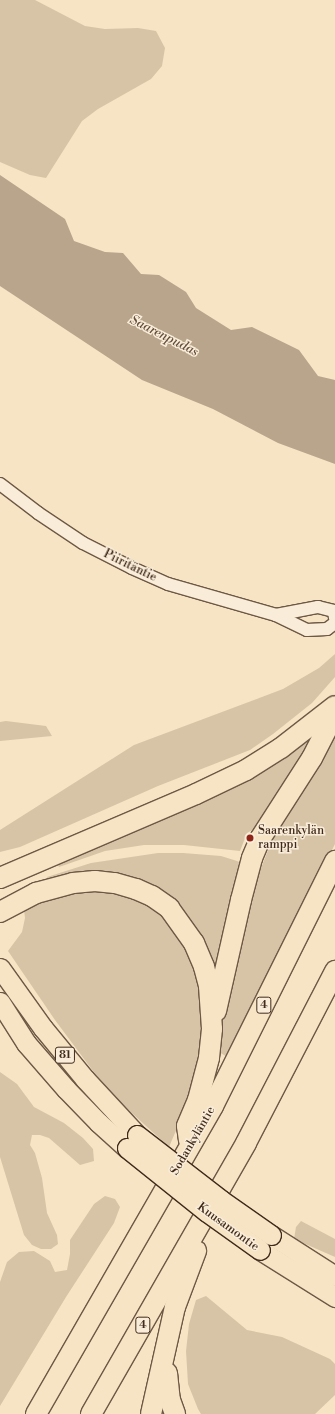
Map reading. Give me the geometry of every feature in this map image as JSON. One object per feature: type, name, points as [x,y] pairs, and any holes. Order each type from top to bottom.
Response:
[{"type":"highway","points":[[0,878],[196,794],[246,770],[281,748],[335,706]]},
{"type":"highway","points":[[189,1147],[187,1126],[206,1075],[212,1029],[252,858],[260,839],[312,758],[335,713]]},
{"type":"highway","name":"Sodankyläntie","points":[[36,1414],[213,1106],[335,861]]},
{"type":"highway","points":[[0,912],[36,893],[73,883],[95,881],[115,883],[136,889],[152,896],[169,908],[194,943],[204,967],[209,986],[212,1029]]},
{"type":"highway","name":"4","points":[[91,1414],[246,1143],[335,971]]},
{"type":"highway","points":[[151,1414],[166,1355],[175,1307],[196,1254],[193,1235]]},
{"type":"highway","points":[[166,1355],[170,1400],[175,1414]]},
{"type":"main road","name":"81","points":[[0,968],[43,1028],[85,1079],[132,1142]]},
{"type":"main road","name":"81","points":[[0,1002],[26,1043],[66,1089],[99,1123],[132,1142]]},
{"type":"main road","name":"Kuusamontie","points":[[132,1142],[335,1276]]},
{"type":"main road","name":"Kuusamontie","points":[[132,1142],[207,1212],[260,1250],[335,1297]]},
{"type":"street","name":"Piiritäntie","points":[[0,484],[38,513],[83,543],[132,568],[168,584],[276,615],[307,630],[327,629],[335,624]]},
{"type":"street","name":"Piiritäntie","points":[[276,615],[318,607],[334,611],[335,618]]},
{"type":"shaded area","points":[[0,0],[35,0],[85,26],[105,29],[138,28],[156,31],[165,48],[162,66],[151,79],[98,109],[82,121],[46,178],[30,175],[0,162]]},
{"type":"shaded area","points":[[335,654],[335,677],[312,703],[250,750],[158,786],[20,847],[0,852],[0,830],[134,745],[283,689],[319,668]]},
{"type":"shaded area","points":[[6,721],[46,726],[52,736],[0,741],[0,722]]},
{"type":"shaded area","points":[[325,724],[258,827],[247,833],[240,851],[184,845],[144,845],[105,851],[59,867],[57,863]]},
{"type":"shaded area","points":[[335,738],[335,844],[229,1058],[219,1052],[223,1021],[253,888],[273,838]]},
{"type":"shaded area","points":[[158,853],[221,856],[241,863],[218,986],[212,960],[205,944],[160,892],[50,883],[47,877],[91,863]]},
{"type":"shaded area","points":[[89,889],[123,893],[151,906],[164,915],[185,941],[204,991],[202,1054],[183,1114],[169,1147],[122,1104],[96,1075],[55,1020],[8,951],[22,932],[25,918],[24,910],[48,899]]},
{"type":"shaded area","points":[[0,1072],[17,1084],[34,1107],[64,1123],[83,1138],[93,1149],[94,1161],[80,1165],[49,1138],[40,1135],[32,1135],[30,1145],[35,1153],[42,1178],[47,1213],[57,1235],[58,1244],[51,1249],[41,1249],[32,1245],[24,1235],[0,1157]]},
{"type":"shaded area","points":[[105,1196],[115,1199],[120,1207],[114,1223],[66,1297],[0,1406],[0,1282],[7,1262],[19,1252],[34,1251],[50,1261],[55,1272],[67,1270],[70,1254],[70,1240],[94,1204]]},
{"type":"shaded area","points":[[301,1221],[335,1239],[335,1257],[294,1239],[296,1227]]},
{"type":"shaded area","points":[[206,1296],[247,1330],[282,1337],[330,1359],[335,1364],[335,1395],[315,1414],[201,1414],[188,1384],[186,1351],[189,1324],[196,1300]]},
{"type":"water","name":"Saarenpudas","points":[[0,175],[65,219],[74,241],[105,252],[123,253],[141,274],[159,275],[186,292],[196,308],[231,330],[252,327],[299,350],[318,376],[335,380],[335,464],[278,443],[213,409],[142,380],[0,286]]},
{"type":"place","name":"Saarenkylän ramppi","points":[[250,838]]}]
